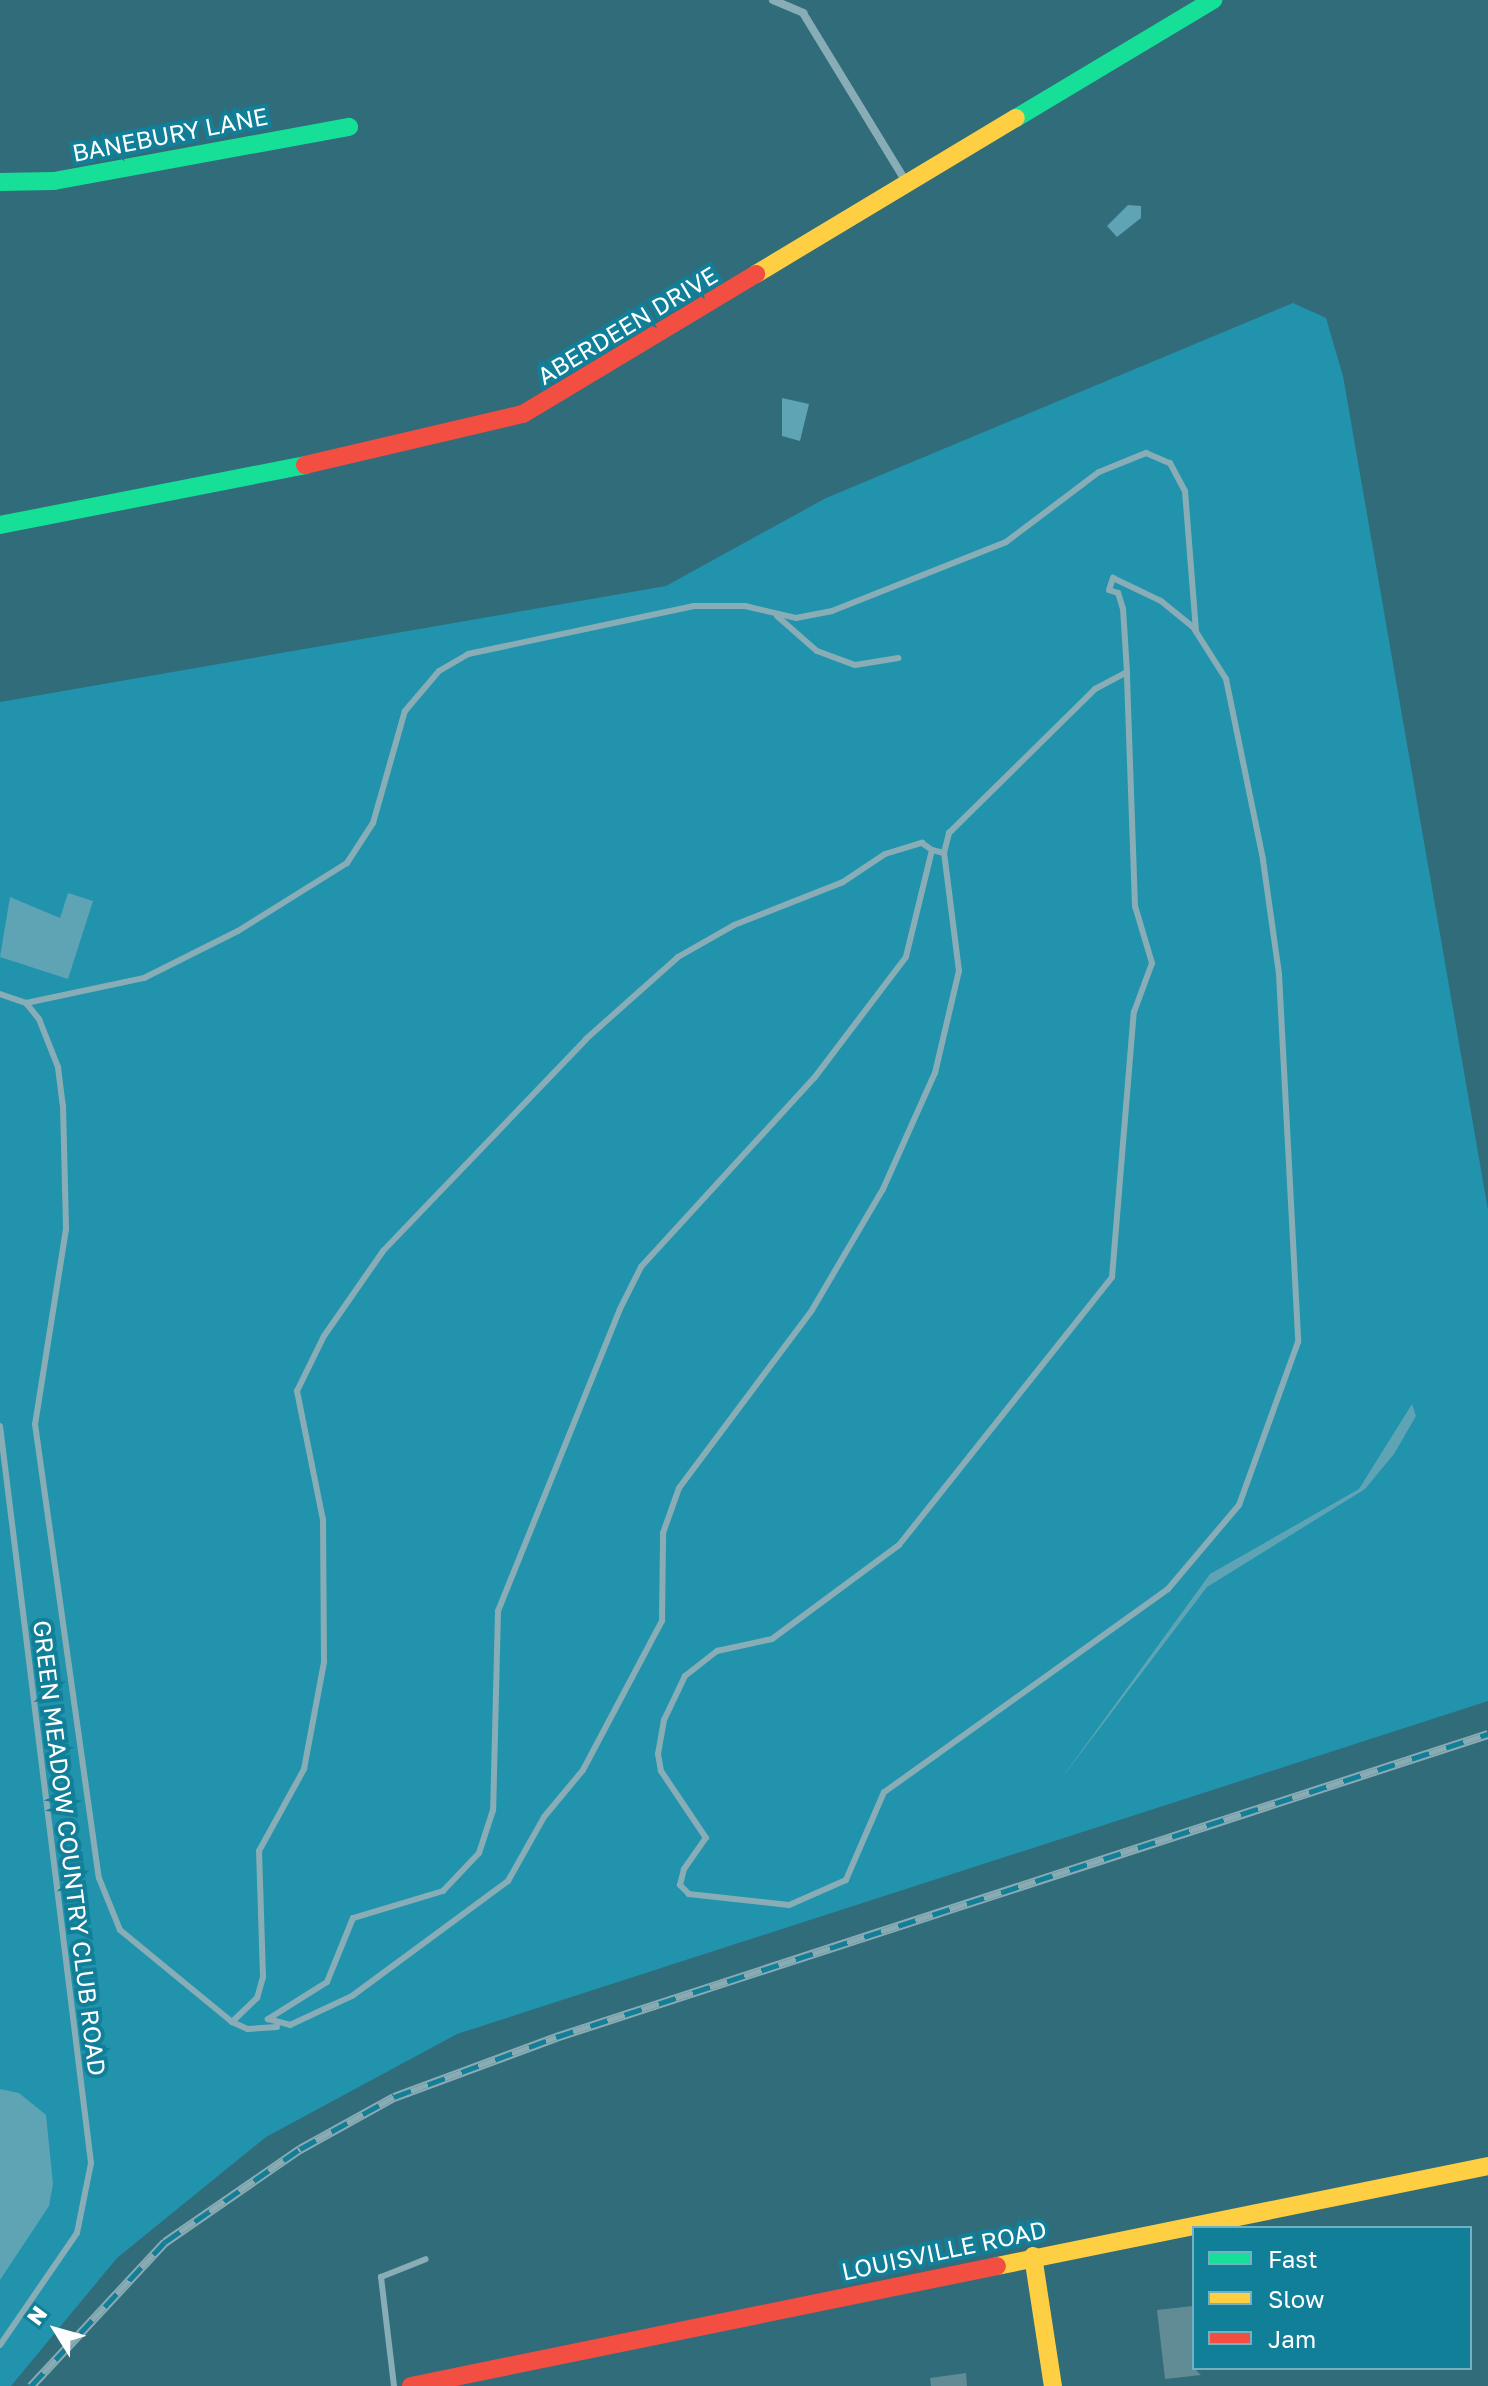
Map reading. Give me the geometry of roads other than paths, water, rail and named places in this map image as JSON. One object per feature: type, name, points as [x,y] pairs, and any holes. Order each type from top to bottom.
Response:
[{"type":"street","points":[[773,0],[803,13],[906,182]]},
{"type":"street","name":"ABERDEEN DRIVE","points":[[0,525],[185,493],[523,414],[1213,0]]},
{"type":"street","name":"BANEBURY LANE","points":[[0,182],[54,181],[349,127]]},
{"type":"street","name":"LOUISVILLE ROAD","points":[[411,2386],[1033,2256],[1488,2167]]},
{"type":"street","points":[[1033,2256],[1053,2386]]},
{"type":"lane","points":[[0,994],[26,1003],[144,978],[238,931],[347,863],[373,823],[405,711],[439,671],[468,654],[683,607],[745,606],[777,616],[832,611],[1006,542],[1099,472],[1146,453],[1170,463],[1185,491],[1196,631]]},
{"type":"lane","points":[[1113,578],[1161,601],[1196,631],[1226,679],[1248,767],[1279,974],[1298,1342],[1264,1448],[1239,1505],[1168,1589],[884,1792],[846,1880],[789,1905],[689,1894],[680,1885],[684,1869],[706,1838],[661,1771],[658,1754],[664,1720],[685,1676],[717,1651],[772,1639],[899,1545],[1112,1277],[1134,1012],[1152,963],[1135,906],[1127,672],[1123,609],[1118,593],[1109,590],[1113,578]]},
{"type":"lane","points":[[777,616],[817,651],[855,665],[898,658]]},
{"type":"lane","points":[[26,1003],[48,1038],[63,1105],[66,1229],[35,1424],[92,1843],[120,1930],[232,2022],[248,2029],[277,2027],[352,1996],[508,1881],[544,1817],[583,1770],[662,1621],[663,1533],[679,1488],[820,1297],[883,1189],[935,1073],[959,971],[944,853],[949,833],[1095,689],[1127,672]]},
{"type":"lane","points":[[232,2022],[257,1998],[263,1977],[259,1851],[304,1769],[324,1662],[323,1520],[297,1391],[324,1336],[383,1251],[586,1039],[678,957],[734,925],[843,882],[885,854],[922,843],[944,853]]},
{"type":"lane","points":[[277,2027],[268,2019],[327,1982],[353,1918],[443,1891],[479,1853],[493,1810],[498,1611],[620,1309],[641,1267],[814,1078],[906,957],[932,850]]},
{"type":"lane","name":"GREEN MEADOW COUNTRY CLUB ROAD","points":[[0,1426],[91,2163],[77,2233],[0,2345]]},
{"type":"lane","points":[[394,2386],[381,2277],[426,2259]]},
{"type":"railway","points":[[31,2386],[165,2242],[300,2149],[394,2097],[556,2037],[1488,1734]]}]
